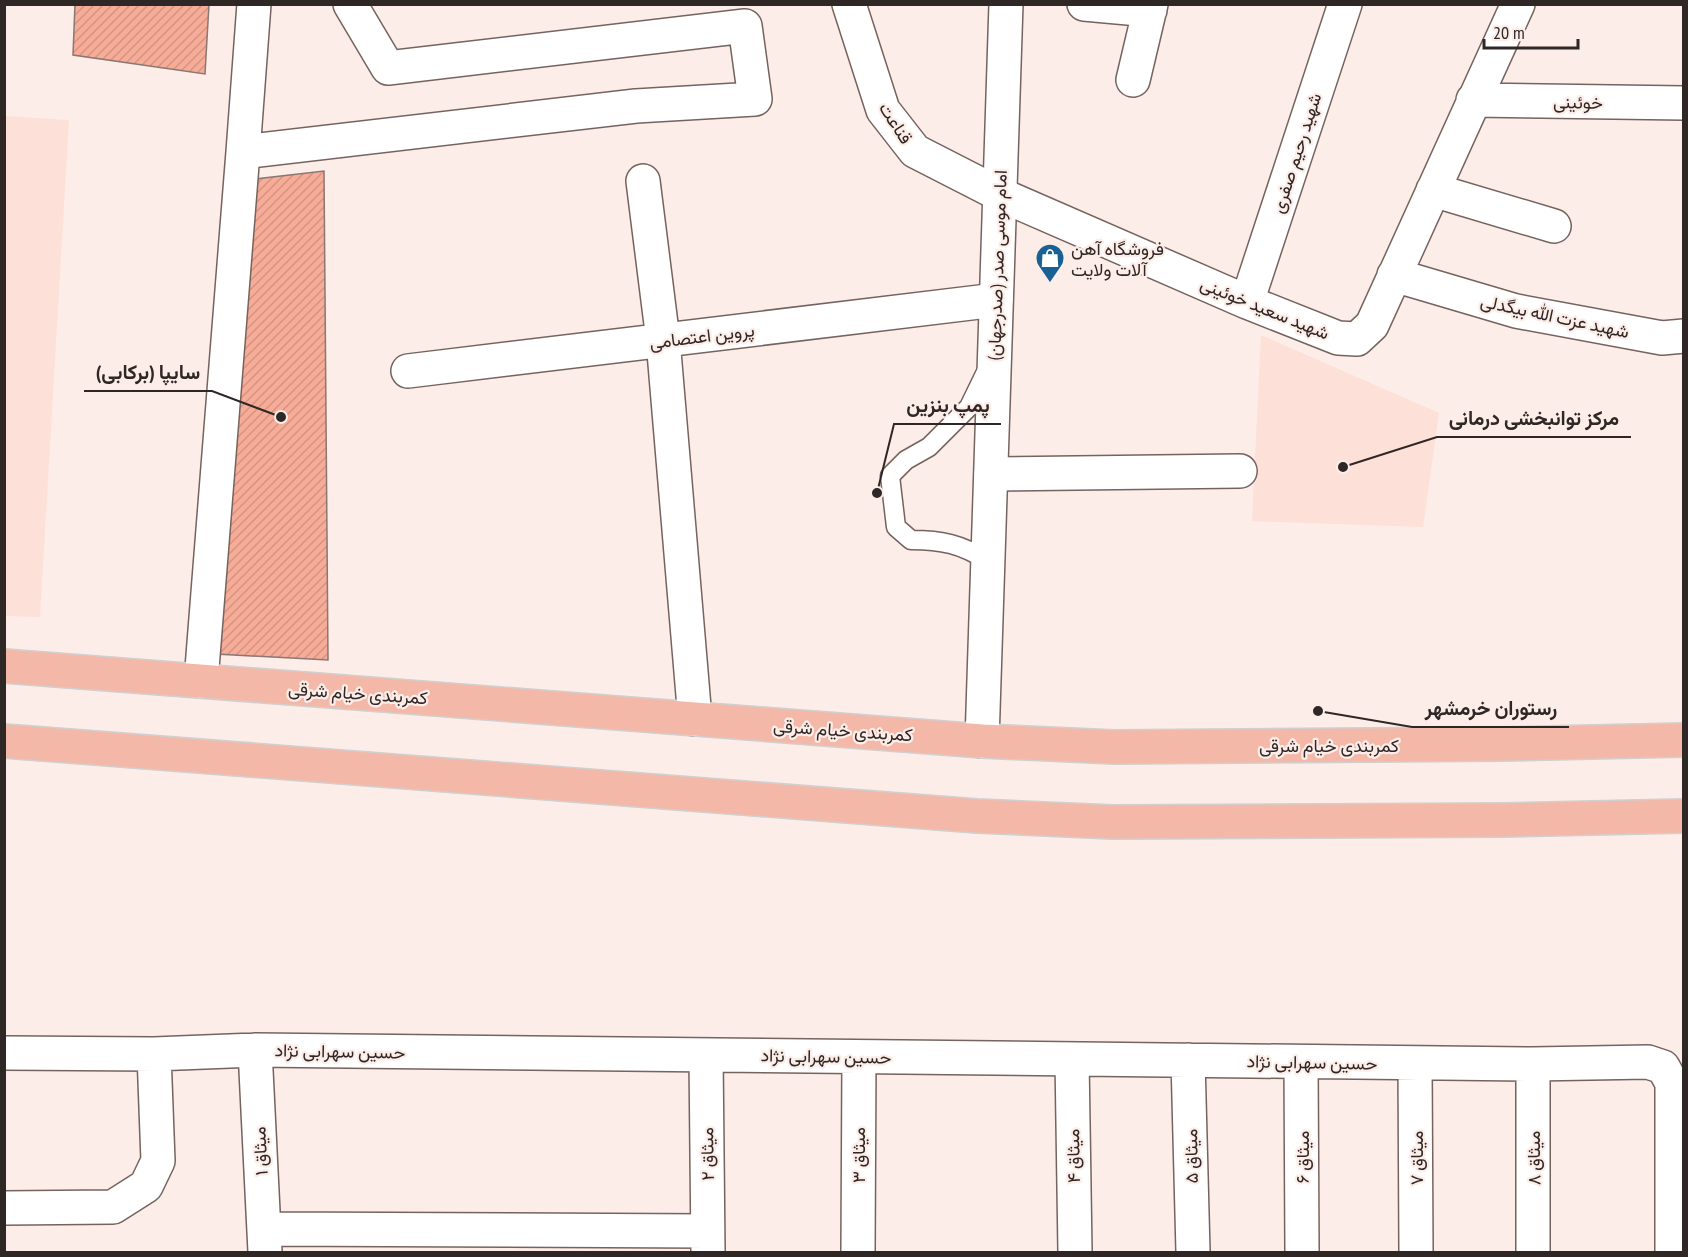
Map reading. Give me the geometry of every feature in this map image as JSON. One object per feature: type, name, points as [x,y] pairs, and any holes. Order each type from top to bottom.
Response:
[{"type":"highway","name":"کمربندی خیام شرقی","points":[[4,666],[982,741],[1126,747],[1683,740]]},
{"type":"highway","points":[[4,741],[977,816],[1101,822],[1504,820],[1683,816]]},
{"type":"street","points":[[201,681],[254,4]]},
{"type":"street","points":[[243,152],[636,106],[755,99],[745,26],[388,68],[350,4]]},
{"type":"street","name":"قناعت","points":[[849,4],[883,110],[915,151],[999,194]]},
{"type":"street","name":"(صدرجهان) امام موسی صدر","points":[[982,741],[1006,4]]},
{"type":"street","points":[[1084,4],[1151,7],[1133,80]]},
{"type":"street","name":"شهید رحیم صفری","points":[[1247,302],[1345,4]]},
{"type":"street","name":"شهید سعید خوئینی","points":[[999,194],[1247,302],[1338,338],[1357,339],[1372,325],[1518,4]]},
{"type":"street","name":"خوئینی","points":[[1473,100],[1683,103]]},
{"type":"street","points":[[643,180],[663,340],[694,719]]},
{"type":"street","points":[[1433,189],[1554,226]]},
{"type":"street","name":"شهید عزت الله بیگدلی","points":[[1394,275],[1516,311],[1662,338],[1683,336]]},
{"type":"street","name":"پروین اعتصامی","points":[[408,371],[996,300]]},
{"type":"street","points":[[990,474],[1240,471]]},
{"type":"street","name":"حسین سهرابی نژاد","points":[[4,1053],[154,1054],[255,1050],[1415,1063],[1648,1062],[1663,1067],[1672,1083],[1672,1252]]},
{"type":"street","name":"میثاق ۱","points":[[255,1050],[265,1241]]},
{"type":"street","points":[[4,1208],[113,1207],[146,1186],[158,1161],[154,1054]]},
{"type":"street","name":"میثاق ۲","points":[[706,1055],[708,1242]]},
{"type":"street","name":"میثاق ۳","points":[[858,1252],[859,1056]]},
{"type":"street","name":"میثاق ۴","points":[[1072,1059],[1075,1252]]},
{"type":"street","name":"میثاق ۵","points":[[1188,1060],[1193,1252]]},
{"type":"street","name":"میثاق ۶","points":[[1301,1062],[1302,1252]]},
{"type":"street","name":"میثاق ۷","points":[[1415,1063],[1416,1252]]},
{"type":"street","name":"میثاق ۸","points":[[1533,1064],[1533,1252]]},
{"type":"street","points":[[265,1241],[708,1242]]},
{"type":"lane","points":[[988,561],[968,549],[938,540],[911,540],[896,527],[890,476],[906,460],[929,447],[969,407],[994,354]]},
{"type":"shaded area","points":[[4,116],[69,120],[40,617],[5,616]]},
{"type":"shaded area","points":[[1261,335],[1439,413],[1423,527],[1252,521]]},
{"type":"building","points":[[75,4],[209,4],[205,74],[73,55]]},
{"type":"building","points":[[324,171],[328,660],[216,654],[255,179]]},
{"type":"place","name":"فروشگاه آهن آلات ولایت","points":[[1050,284]]},
{"type":"place","name":"سایپا (برکابی)","points":[[281,417]]},
{"type":"place","name":"مرکز توانبخشی درمانی","points":[[1343,467]]},
{"type":"place","name":"پمپ بنزین","points":[[877,493]]},
{"type":"place","name":"رستوران خرمشهر","points":[[1318,711]]}]
